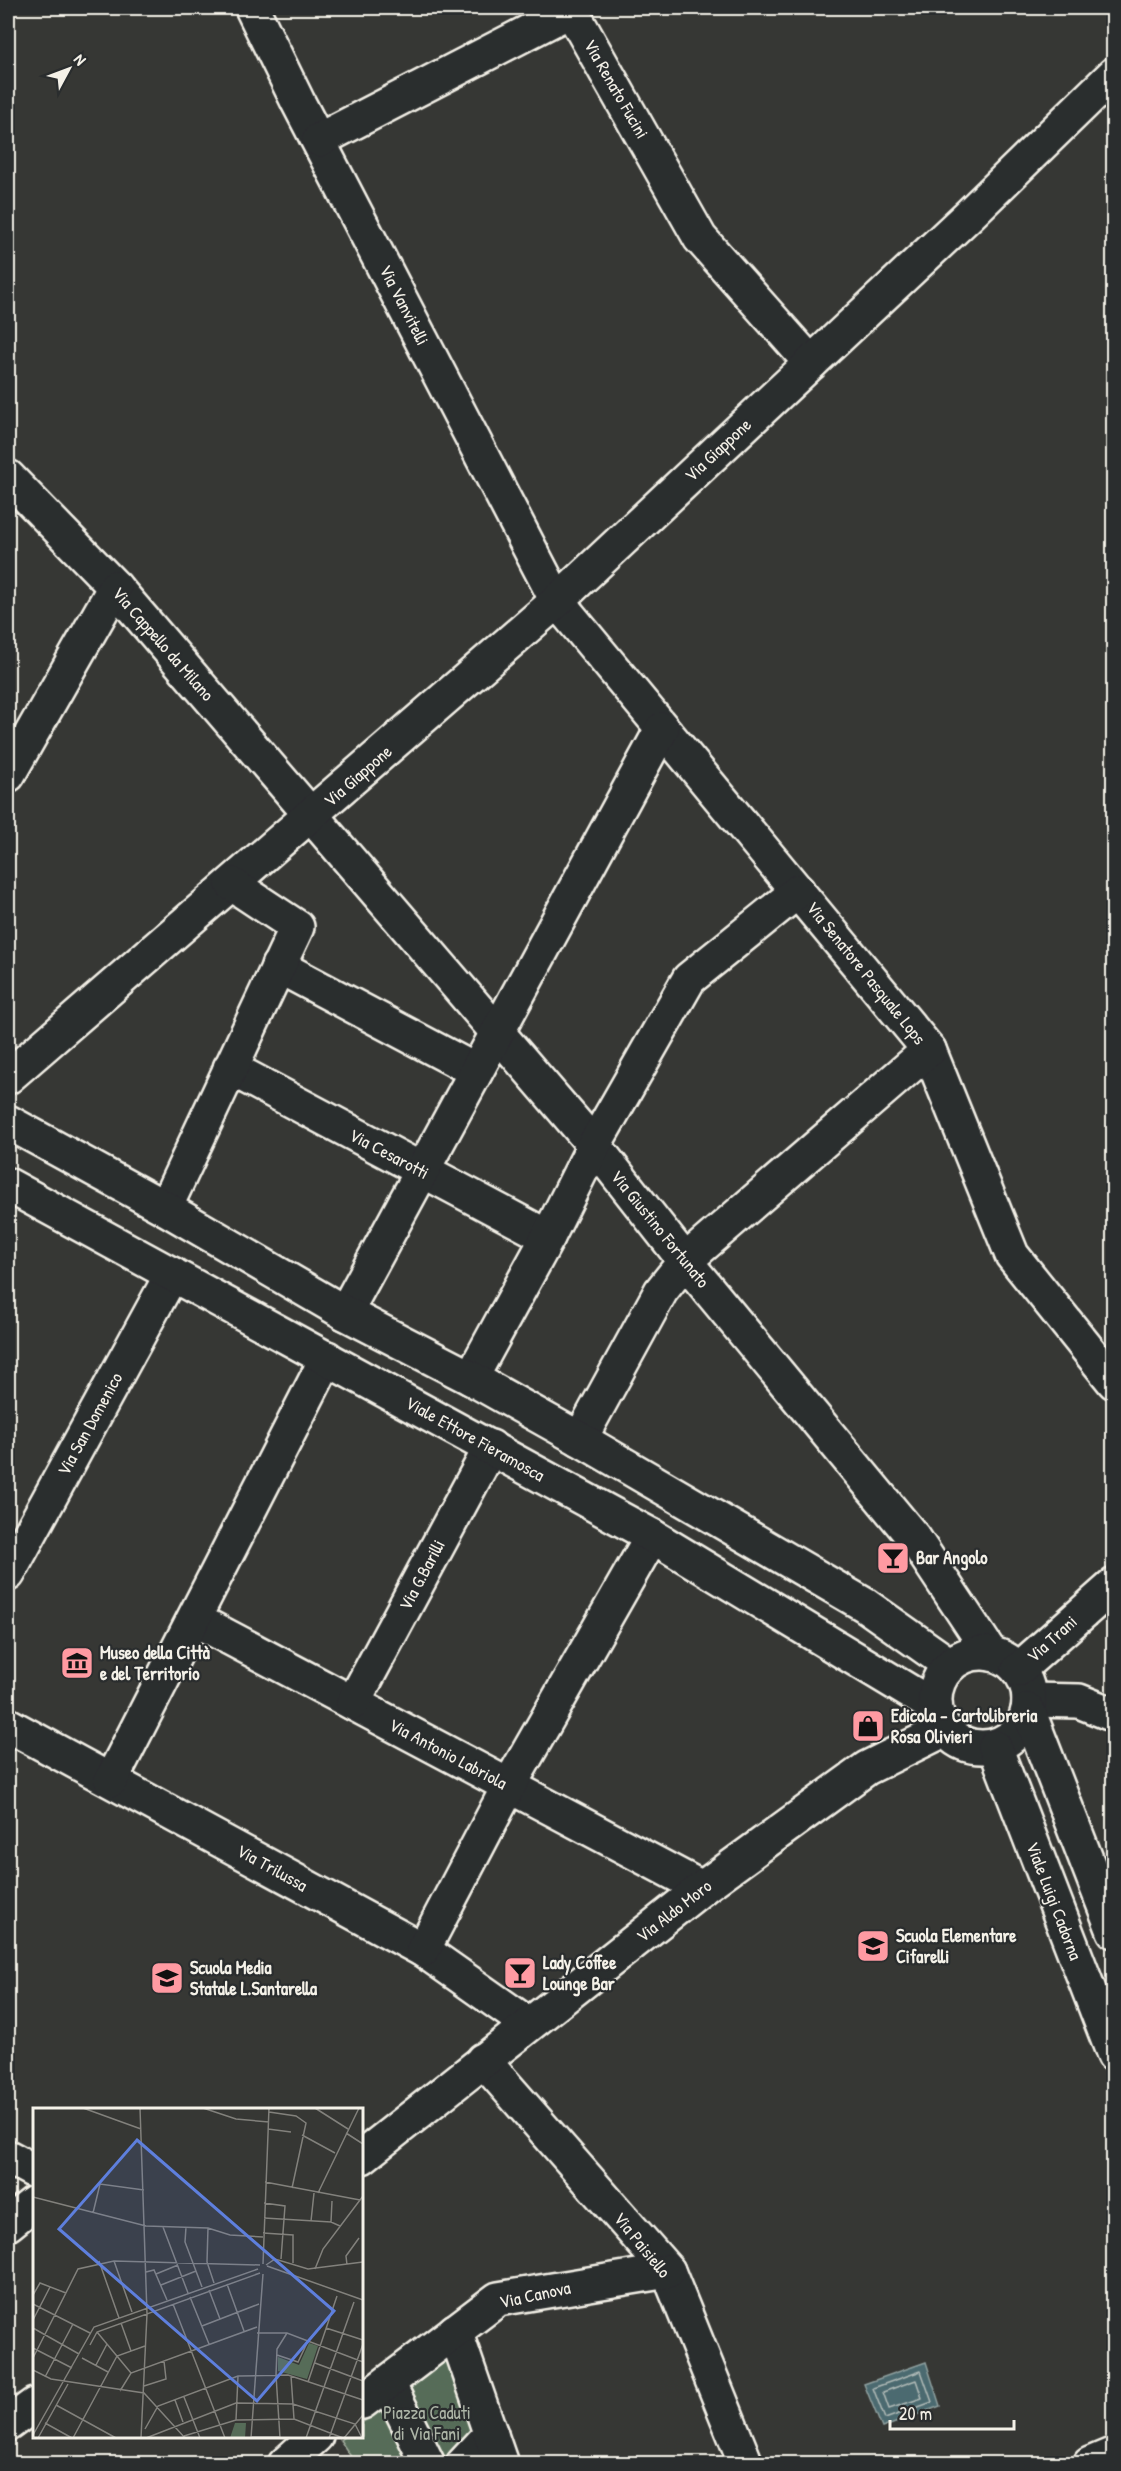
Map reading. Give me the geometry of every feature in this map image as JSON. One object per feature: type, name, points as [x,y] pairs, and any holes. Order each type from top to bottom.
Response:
[{"type":"street","name":"Via Vanvitelli","points":[[252,8],[557,601]]},
{"type":"street","name":"Via Renato Fucini","points":[[319,140],[571,10],[700,238],[811,363]]},
{"type":"street","name":"Via Giappone","points":[[8,1077],[312,816],[557,601],[970,214],[1113,74]]},
{"type":"street","name":"Via Cappello da Milano","points":[[9,483],[114,587],[312,816]]},
{"type":"street","points":[[8,775],[114,587]]},
{"type":"street","name":"Via Senatore Pasquale Lops","points":[[557,601],[929,1050],[1012,1255],[1113,1382]]},
{"type":"street","points":[[345,1313],[662,729]]},
{"type":"street","name":"Via Giustino Fortunato","points":[[312,816],[594,1145],[685,1261],[914,1538],[1017,1684]]},
{"type":"street","points":[[165,1208],[297,927],[232,884]]},
{"type":"street","points":[[471,1378],[548,1237],[594,1145],[689,979],[798,891]]},
{"type":"street","points":[[278,966],[476,1071]]},
{"type":"street","points":[[580,1439],[661,1291],[685,1261],[929,1050]]},
{"type":"street","name":"Via Cesarotti","points":[[230,1068],[548,1237]]},
{"type":"street","points":[[8,1122],[165,1208],[345,1313],[471,1378],[580,1439],[865,1605],[950,1665]]},
{"type":"street","name":"Viale Ettore Fieramosca","points":[[8,1185],[652,1536],[939,1718]]},
{"type":"street","name":"Via San Domenico","points":[[8,1574],[172,1274]]},
{"type":"street","points":[[111,1780],[327,1358]]},
{"type":"street","name":"Via G.Barilli","points":[[352,1703],[491,1447]]},
{"type":"street","points":[[423,1950],[509,1786],[652,1536]]},
{"type":"street","name":"Via Trani","points":[[1017,1684],[1113,1585]]},
{"type":"street","name":"Via Antonio Labriola","points":[[194,1619],[702,1888]]},
{"type":"street","points":[[1017,1684],[1021,1727],[1005,1742],[994,1747],[969,1747],[939,1718],[940,1677],[950,1665],[967,1655],[1017,1684],[1079,1701],[1113,1715]]},
{"type":"street","points":[[1017,1684],[1113,1930]]},
{"type":"street","name":"Via Aldo Moro","points":[[363,2156],[702,1888],[939,1718]]},
{"type":"street","name":"Via Trilussa","points":[[8,1725],[423,1950],[528,2024]]},
{"type":"street","name":"Viale Luigi Cadorna","points":[[994,1747],[1113,2055]]},
{"type":"street","name":"Via Paisiello","points":[[483,2060],[668,2271],[746,2463]]},
{"type":"street","points":[[8,2157],[33,2170]]},
{"type":"street","points":[[8,2224],[33,2204]]},
{"type":"street","name":"Via Canova","points":[[363,2402],[498,2300],[668,2271]]},
{"type":"street","points":[[455,2331],[496,2449],[463,2463]]},
{"type":"street","points":[[388,2383],[428,2463]]},
{"type":"street","points":[[8,2424],[33,2406]]},
{"type":"street","points":[[1090,2463],[1113,2454]]},
{"type":"green space","name":"Piazza Caduti di Via Fani","points":[[448,2357],[482,2463],[355,2463],[340,2440],[363,2438],[363,2422]]},
{"type":"water","points":[[926,2362],[940,2406],[882,2428],[864,2384]]},
{"type":"place","name":"Bar Angolo","points":[[893,1558]]},
{"type":"place","name":"Museo della Città e del Territorio","points":[[77,1663]]},
{"type":"place","name":"Edicola - Cartolibreria Rosa Olivieri","points":[[868,1726]]},
{"type":"place","name":"Scuola Elementare Cifarelli","points":[[873,1946]]},
{"type":"place","name":"Lady Coffee Lounge Bar","points":[[520,1973]]},
{"type":"place","name":"Scuola Media Statale L.Santarella","points":[[167,1978]]}]
